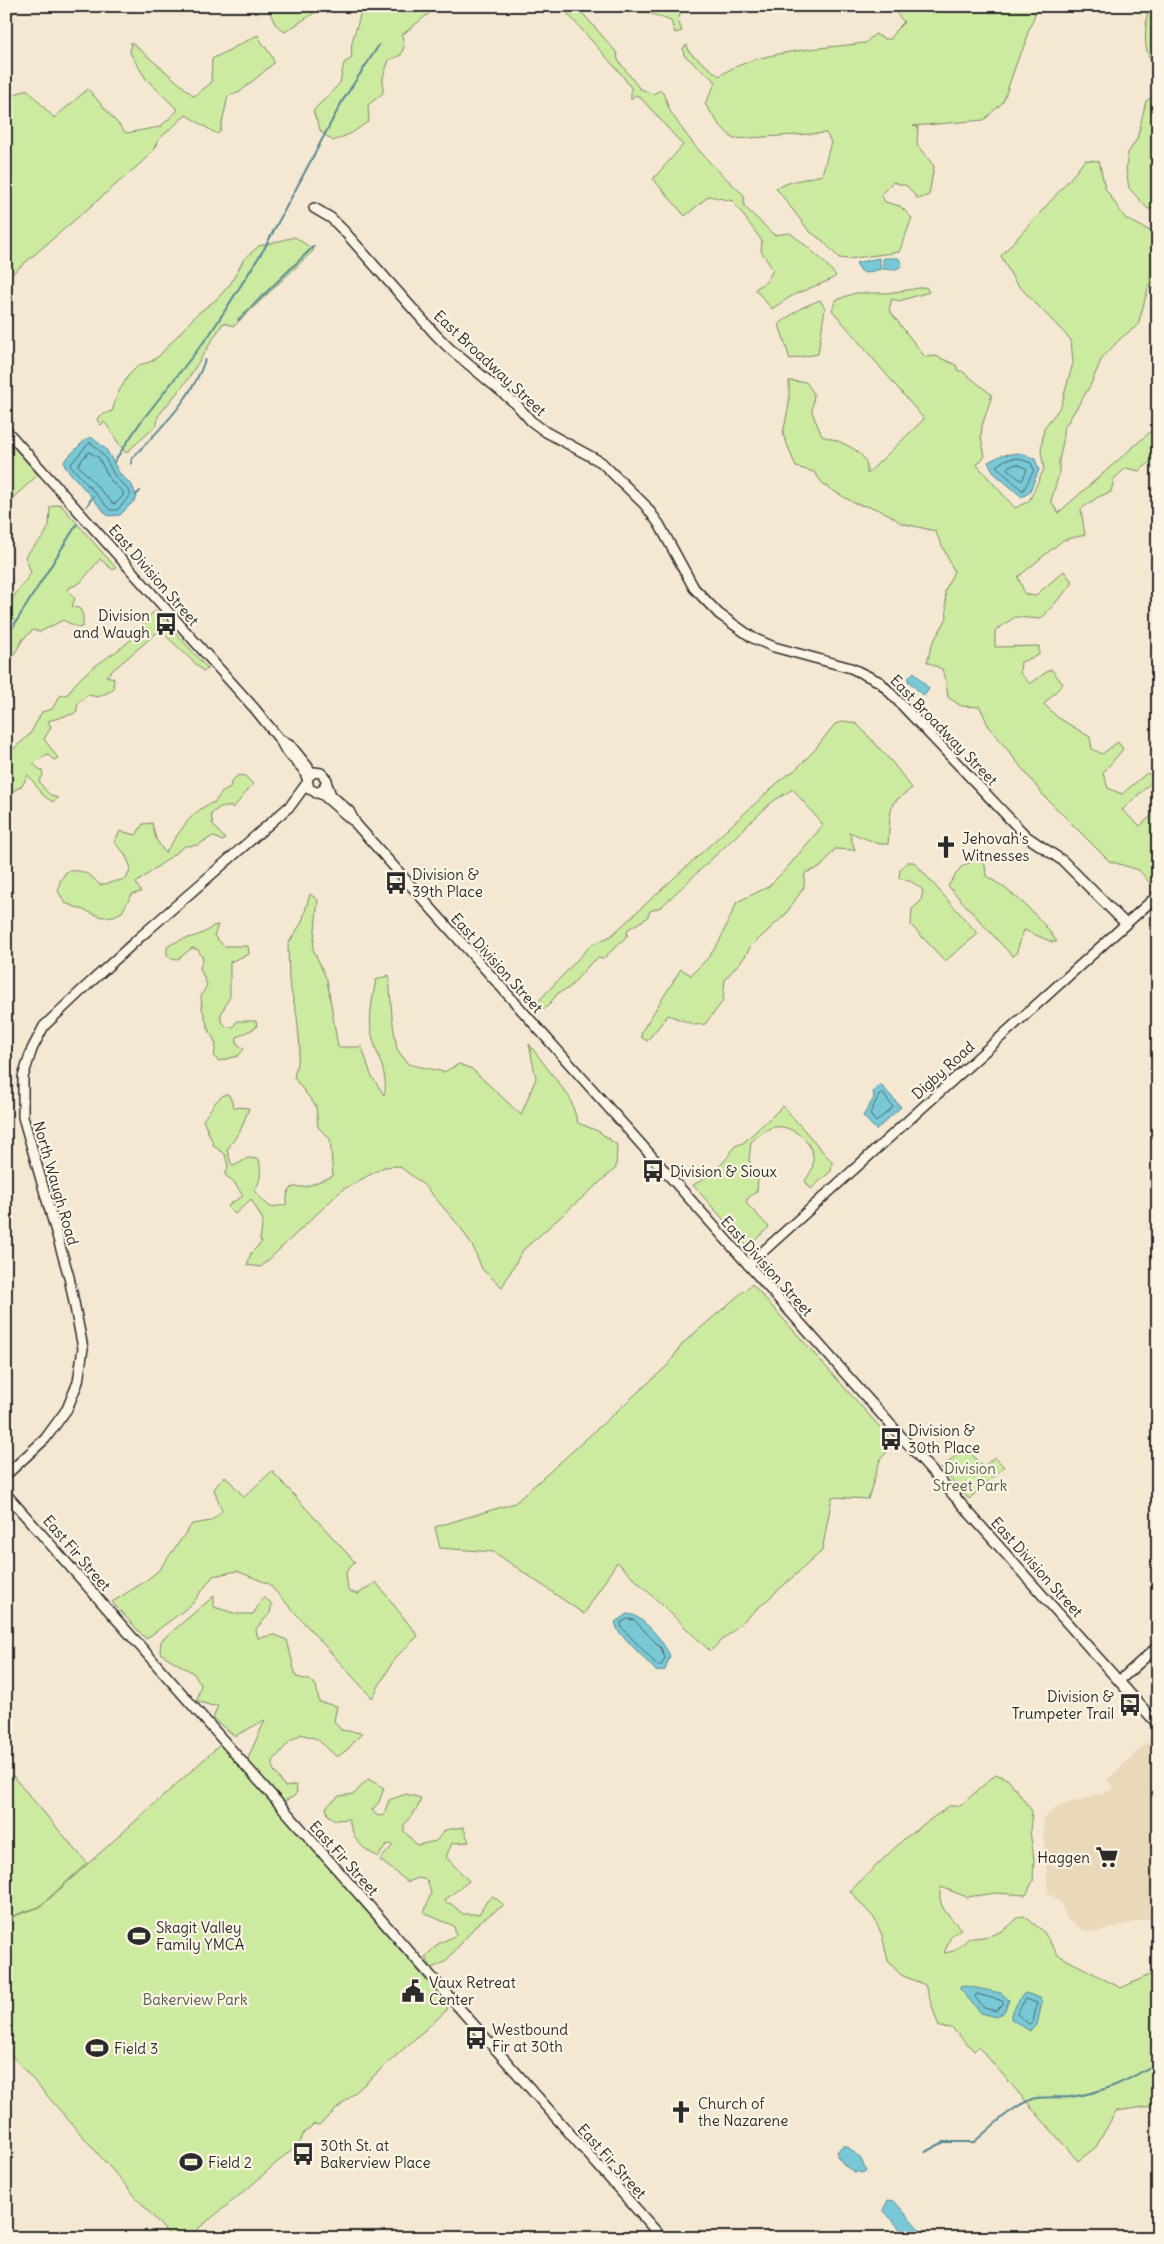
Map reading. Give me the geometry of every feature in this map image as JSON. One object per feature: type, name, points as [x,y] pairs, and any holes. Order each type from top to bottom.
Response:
[{"type":"street","name":"East Broadway Street","points":[[314,208],[331,218],[344,231],[435,334],[516,404],[531,421],[546,432],[601,462],[645,505],[659,524],[694,588],[719,614],[753,638],[774,647],[851,668],[880,682],[1026,836],[1063,861],[1125,924]]},
{"type":"street","name":"East Division Street","points":[[6,430],[280,740],[286,751],[303,768],[309,778]]},
{"type":"street","points":[[324,776],[326,784],[323,790],[316,793],[309,789],[309,778],[324,776]]},
{"type":"street","name":"North Waugh Road","points":[[6,1475],[45,1439],[67,1409],[78,1382],[83,1348],[68,1276],[23,1117],[23,1077],[32,1049],[44,1026],[81,991],[295,804],[309,778]]},
{"type":"street","name":"East Division Street","points":[[326,784],[331,795],[349,811],[356,824]]},
{"type":"street","name":"East Division Street","points":[[316,793],[323,795],[356,824],[986,1530],[1158,1726]]},
{"type":"street","name":"Digby Road","points":[[748,1265],[1158,895]]},
{"type":"street","name":"East Fir Street","points":[[6,1494],[662,2238]]},
{"type":"street","points":[[1118,1681],[1158,1646]]},
{"type":"shaded area","points":[[1155,1735],[1158,1739],[1158,1916],[1097,1932],[1083,1930],[1067,1920],[1061,1902],[1048,1893],[1043,1831],[1044,1820],[1057,1807],[1111,1790],[1113,1788],[1107,1780]]},
{"type":"green space","points":[[6,6],[22,6],[6,19]]},
{"type":"green space","points":[[267,6],[320,6],[317,11],[285,32],[275,24]]},
{"type":"green space","points":[[364,6],[437,7],[402,35],[404,47],[401,55],[389,60],[383,77],[383,93],[368,105],[369,121],[352,133],[333,141],[321,132],[313,111],[340,83],[344,63],[352,58],[352,41],[360,13]]},
{"type":"green space","points":[[630,6],[683,6],[678,20],[682,31],[675,33],[671,21]]},
{"type":"green space","points":[[896,6],[1038,6],[1027,35],[1026,44],[1019,56],[1003,102],[984,120],[913,126],[918,127],[917,145],[934,166],[929,195],[918,199],[907,186],[893,182],[881,194],[885,202],[900,206],[912,218],[899,252],[848,259],[839,258],[823,241],[809,231],[776,188],[791,182],[822,175],[831,142],[826,133],[733,139],[718,123],[705,104],[716,82],[684,55],[683,48],[687,45],[689,52],[719,76],[735,67],[770,56],[809,49],[865,43],[875,34],[885,39],[891,39],[895,31],[904,22],[895,12]]},
{"type":"green space","points":[[1148,6],[1158,6],[1158,70],[1152,63],[1146,48]]},
{"type":"green space","points":[[578,8],[617,53],[618,60],[639,88],[653,94],[661,90],[670,111],[687,136],[714,167],[744,195],[744,206],[774,235],[790,233],[826,264],[836,276],[783,301],[772,309],[755,289],[767,281],[773,270],[761,251],[762,241],[733,201],[709,196],[685,216],[653,179],[683,145],[640,97],[635,95],[631,100],[631,88],[622,75],[567,13]]},
{"type":"green space","points":[[258,35],[274,63],[240,92],[228,96],[220,132],[217,134],[186,115],[159,139],[152,152],[141,163],[6,279],[6,99],[27,89],[54,118],[88,89],[126,133],[160,127],[178,110],[146,79],[130,53],[131,42],[194,96],[211,83],[212,59]]},
{"type":"green space","points":[[1158,93],[1158,209],[1148,209],[1129,188],[1126,169],[1128,153],[1137,139],[1146,101]]},
{"type":"green space","points":[[1085,160],[1099,161],[1105,188],[1125,218],[1158,235],[1158,280],[1149,285],[1138,325],[1121,338],[1102,358],[1090,386],[1063,430],[1059,474],[1051,501],[1058,513],[1158,425],[1158,456],[1139,471],[1126,468],[1114,479],[1111,492],[1098,497],[1081,509],[1085,535],[1063,540],[1018,577],[1025,594],[1035,596],[1064,571],[1073,583],[1041,619],[1015,617],[995,631],[995,647],[1039,646],[1039,655],[1021,662],[1020,673],[1030,684],[1051,669],[1063,684],[1044,704],[1057,717],[1090,737],[1092,749],[1102,754],[1118,742],[1123,749],[1103,773],[1108,788],[1122,794],[1147,773],[1155,779],[1122,810],[1140,826],[1158,810],[1158,885],[1154,888],[1139,870],[1109,861],[1044,796],[988,725],[980,707],[961,706],[948,697],[942,669],[927,662],[932,644],[947,618],[945,591],[954,571],[935,531],[901,523],[888,514],[874,508],[856,504],[825,486],[814,472],[796,467],[783,434],[789,404],[789,381],[806,382],[814,394],[812,412],[822,436],[847,445],[858,452],[866,462],[867,474],[924,419],[832,310],[836,300],[855,293],[888,293],[926,287],[929,292],[899,301],[892,299],[889,310],[925,357],[936,356],[956,365],[958,371],[962,371],[992,395],[982,426],[981,437],[985,456],[977,465],[1015,508],[1029,501],[1044,469],[1041,451],[1044,428],[1061,406],[1073,363],[1071,340],[1015,282],[1001,256]]},
{"type":"green space","points":[[295,237],[314,250],[234,326],[223,323],[186,382],[158,416],[157,425],[126,453],[104,422],[101,425],[97,420],[99,416],[112,411],[118,393],[128,376],[139,365],[150,362],[159,356],[197,314],[217,299],[231,283],[244,259],[259,246]]},
{"type":"green space","points":[[820,300],[825,308],[818,354],[790,359],[779,324],[801,308]]},
{"type":"green space","points":[[1158,341],[1158,373],[1151,349]]},
{"type":"green space","points":[[8,441],[38,475],[6,504],[6,443]]},
{"type":"green space","points":[[60,504],[116,568],[113,570],[100,559],[80,583],[67,589],[75,599],[72,606],[80,609],[83,616],[83,626],[79,628],[63,620],[40,632],[33,630],[23,639],[6,668],[9,603],[31,573],[25,556],[44,536],[49,526],[50,507]]},
{"type":"green space","points":[[156,611],[208,669],[203,671],[160,630],[106,676],[114,678],[113,690],[98,697],[88,695],[78,703],[76,713],[48,721],[51,727],[44,739],[58,758],[54,760],[47,754],[33,764],[42,771],[43,775],[39,781],[49,794],[58,798],[53,802],[48,799],[41,793],[28,775],[22,786],[6,795],[6,756],[30,734],[42,712],[52,709],[60,696],[68,694],[81,677],[133,638],[149,616]]},
{"type":"green space","points":[[845,721],[857,724],[892,762],[912,788],[893,803],[888,844],[879,844],[849,832],[855,850],[835,849],[821,867],[805,873],[804,887],[785,915],[751,946],[744,958],[725,979],[723,1001],[705,1024],[695,1025],[668,1015],[647,1041],[641,1037],[642,1031],[681,969],[691,975],[708,958],[719,942],[737,902],[768,887],[786,869],[823,825],[793,789],[772,802],[661,907],[650,911],[647,918],[628,929],[627,936],[603,959],[598,958],[590,964],[569,988],[558,993],[547,1007],[538,1011],[533,1007],[591,945],[611,936],[784,777],[794,771],[812,753],[835,724]]},
{"type":"green space","points":[[238,775],[245,776],[253,784],[234,807],[220,807],[211,814],[213,825],[225,839],[222,841],[213,836],[198,845],[185,846],[136,883],[141,892],[132,894],[122,912],[114,916],[102,917],[65,903],[58,891],[60,881],[66,872],[81,871],[100,885],[126,879],[131,868],[125,854],[114,842],[120,831],[136,835],[143,824],[152,823],[156,839],[165,853],[192,816],[207,805],[215,802],[221,793],[230,788],[231,782]]},
{"type":"green space","points":[[978,859],[985,865],[986,876],[1006,889],[1025,905],[1057,942],[1052,942],[1024,930],[1016,954],[1012,956],[948,886],[961,867]]},
{"type":"green space","points":[[907,862],[914,862],[978,934],[945,961],[911,925],[912,909],[921,901],[923,890],[912,882],[899,878],[900,870]]},
{"type":"green space","points":[[310,894],[318,900],[313,949],[327,980],[338,1047],[362,1047],[371,1075],[384,1095],[385,1079],[371,1030],[371,1018],[376,980],[389,975],[392,1017],[397,1049],[408,1064],[444,1072],[459,1064],[472,1069],[521,1115],[536,1078],[529,1044],[570,1098],[578,1123],[598,1131],[617,1145],[616,1168],[523,1250],[502,1287],[482,1269],[474,1249],[461,1228],[424,1185],[399,1166],[384,1167],[342,1190],[261,1267],[247,1265],[251,1253],[262,1242],[260,1240],[263,1220],[251,1199],[235,1214],[228,1207],[243,1196],[234,1182],[225,1175],[228,1167],[225,1154],[214,1146],[203,1120],[213,1105],[226,1094],[229,1095],[234,1107],[249,1108],[241,1129],[227,1150],[231,1163],[234,1166],[248,1158],[259,1159],[260,1175],[254,1191],[270,1207],[286,1205],[288,1192],[293,1187],[305,1187],[333,1176],[330,1139],[318,1127],[316,1106],[294,1078],[300,1048],[297,1016],[289,981],[288,944],[302,922]]},
{"type":"green space","points":[[218,925],[214,936],[224,946],[248,946],[249,954],[230,962],[230,996],[221,1014],[221,1021],[227,1027],[233,1027],[237,1021],[256,1021],[257,1027],[237,1037],[237,1044],[244,1049],[238,1056],[219,1061],[214,1057],[216,1044],[208,1028],[202,1008],[201,996],[207,985],[200,968],[203,958],[198,950],[192,948],[177,960],[167,955],[167,947],[173,943],[203,933]]},
{"type":"green space","points":[[783,1106],[832,1162],[831,1171],[811,1189],[805,1181],[813,1166],[811,1149],[802,1137],[789,1129],[781,1127],[771,1128],[751,1142],[749,1160],[758,1178],[757,1191],[748,1198],[746,1203],[769,1227],[750,1245],[746,1245],[693,1185],[717,1168],[735,1146],[743,1143]]},
{"type":"green space","points":[[752,1284],[894,1443],[880,1460],[868,1499],[832,1497],[822,1551],[710,1651],[617,1562],[584,1614],[494,1552],[440,1548],[435,1527],[515,1503],[668,1365],[683,1343]]},
{"type":"green space","name":"Division Street Park","points":[[965,1447],[983,1467],[995,1457],[1004,1467],[969,1499],[941,1469]]},
{"type":"green space","points":[[272,1471],[355,1562],[346,1572],[348,1591],[358,1594],[376,1582],[418,1636],[395,1658],[372,1698],[269,1584],[237,1571],[213,1576],[192,1604],[146,1639],[112,1602],[159,1570],[192,1524],[211,1521],[222,1511],[214,1489],[225,1476],[244,1497]]},
{"type":"green space","points":[[214,1596],[214,1607],[237,1614],[253,1614],[264,1597],[272,1604],[270,1613],[256,1629],[258,1638],[275,1635],[287,1640],[296,1677],[309,1680],[316,1685],[319,1702],[337,1706],[334,1721],[341,1730],[362,1733],[348,1749],[337,1757],[317,1739],[301,1734],[289,1742],[273,1761],[273,1769],[285,1787],[296,1785],[297,1792],[293,1797],[284,1801],[247,1760],[265,1720],[235,1736],[213,1719],[218,1705],[212,1706],[197,1701],[201,1684],[193,1673],[160,1653],[161,1641]]},
{"type":"green space","name":"Bakerview Park","points":[[221,1744],[447,2004],[447,2010],[319,2125],[314,2124],[303,2134],[301,2141],[246,2190],[194,2232],[184,2238],[172,2238],[6,2049],[6,1919],[40,1907]]},
{"type":"green space","points":[[6,1768],[87,1863],[39,1907],[6,1918]]},
{"type":"green space","points":[[996,1774],[1009,1780],[1032,1811],[1030,1831],[1034,1860],[1033,1881],[1026,1895],[996,1893],[967,1897],[941,1887],[940,1900],[942,1905],[948,1915],[961,1929],[951,1936],[944,1953],[954,1951],[969,1938],[996,1934],[1008,1927],[1018,1917],[1024,1916],[1043,1931],[1058,1955],[1121,1988],[1158,1971],[1158,2105],[1116,2111],[1096,2147],[1078,2161],[978,2047],[974,2051],[952,2028],[939,2027],[925,1985],[901,1975],[888,1961],[882,1935],[874,1918],[850,1891],[905,1838],[949,1806],[960,1806]]},
{"type":"green space","points":[[368,1779],[384,1788],[379,1802],[372,1810],[376,1815],[383,1816],[389,1800],[406,1794],[421,1798],[418,1807],[404,1825],[404,1831],[417,1845],[436,1841],[445,1830],[463,1827],[469,1842],[452,1843],[446,1857],[469,1881],[445,1900],[447,1904],[450,1903],[463,1914],[479,1914],[487,1901],[493,1896],[504,1905],[479,1922],[445,1962],[432,1968],[425,1957],[438,1944],[456,1935],[454,1926],[424,1913],[431,1893],[427,1880],[418,1878],[408,1882],[380,1860],[393,1845],[387,1844],[378,1857],[366,1850],[358,1842],[349,1819],[335,1820],[328,1815],[326,1807],[339,1796],[354,1794]]},
{"type":"water","points":[[879,258],[881,269],[865,273],[860,270],[856,263]]},
{"type":"water","points":[[883,258],[898,258],[902,263],[900,267],[894,270],[883,269]]},
{"type":"water","points":[[91,437],[106,449],[120,474],[132,485],[137,498],[120,515],[108,516],[65,467],[64,461],[86,439]]},
{"type":"water","points":[[1019,453],[1035,459],[1039,470],[1029,493],[1022,497],[994,473],[988,462],[1002,455]]},
{"type":"water","points":[[914,672],[929,689],[924,696],[908,681],[908,678]]},
{"type":"water","points":[[880,1084],[901,1107],[876,1130],[863,1116],[874,1098],[873,1091]]},
{"type":"water","points":[[627,1614],[639,1618],[645,1623],[663,1644],[670,1656],[665,1670],[657,1672],[618,1631],[615,1622]]},
{"type":"water","points":[[966,1986],[1001,1993],[1009,2000],[1004,2012],[997,2017],[981,2013],[960,1989],[960,1987]]},
{"type":"water","points":[[1026,1993],[1040,1998],[1042,2002],[1037,2025],[1030,2031],[1011,2019],[1011,2015],[1021,1996]]},
{"type":"water","points":[[842,2146],[847,2146],[861,2159],[866,2171],[861,2173],[857,2171],[856,2173],[845,2166],[837,2156],[837,2152]]},
{"type":"water","points":[[888,2200],[894,2201],[927,2238],[908,2238],[883,2210]]},
{"type":"waterway","points":[[114,462],[140,423],[210,334],[264,249],[343,100],[379,45]]},
{"type":"waterway","points":[[238,320],[314,246]]},
{"type":"waterway","points":[[131,464],[132,458],[164,425],[184,400],[192,388],[205,360]]},
{"type":"waterway","points":[[136,495],[140,491]]},
{"type":"waterway","points":[[87,506],[93,496]]},
{"type":"waterway","points":[[6,638],[77,524]]},
{"type":"waterway","points":[[925,2152],[944,2142],[974,2142],[1009,2112],[1032,2099],[1070,2097],[1105,2089],[1127,2080],[1158,2062]]},
{"type":"place","name":"Division and Waugh","points":[[166,624]]},
{"type":"place","name":"Jehovah's Witnesses","points":[[946,847]]},
{"type":"place","name":"Division & 39th Place","points":[[396,883]]},
{"type":"place","name":"Division & Sioux","points":[[653,1171]]},
{"type":"place","name":"Division & 30th Place","points":[[891,1439]]},
{"type":"place","name":"Division & Trumpeter Trail","points":[[1130,1705]]},
{"type":"place","name":"Haggen","points":[[1107,1857]]},
{"type":"place","name":"Skagit Valley Family YMCA","points":[[139,1936]]},
{"type":"place","name":"Vaux Retreat Center","points":[[413,1991]]},
{"type":"place","name":"Westbound Fir at 30th","points":[[476,2038]]},
{"type":"place","name":"Field 3","points":[[97,2048]]},
{"type":"place","name":"Church of the Nazarene","points":[[681,2112]]},
{"type":"place","name":"30th St. at Bakerview Place","points":[[303,2154]]},
{"type":"place","name":"Field 2","points":[[191,2162]]}]
